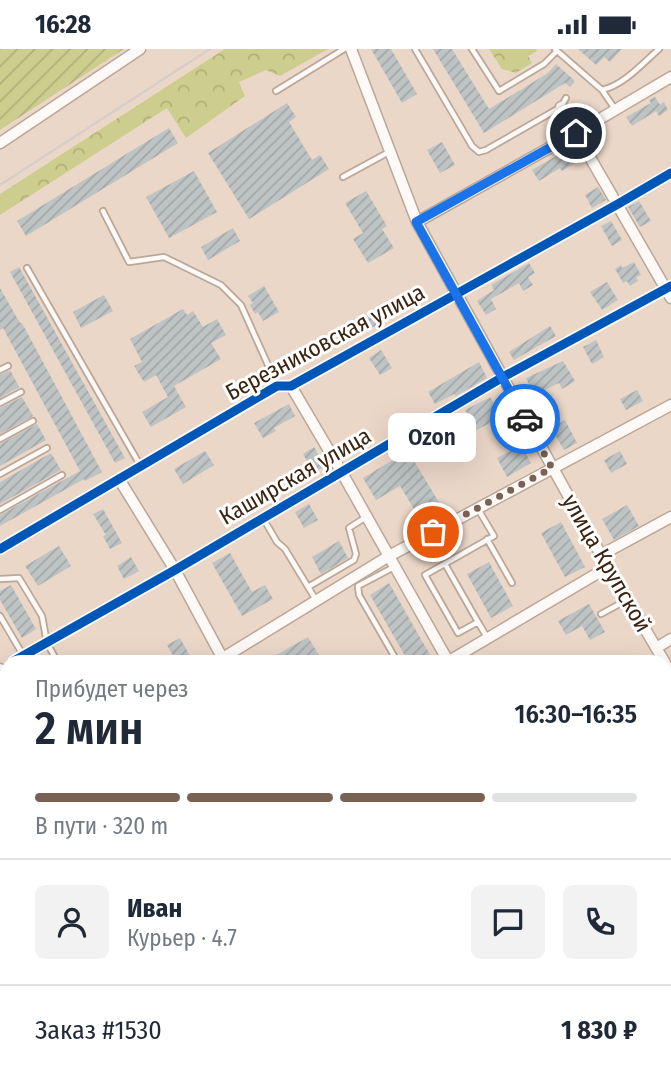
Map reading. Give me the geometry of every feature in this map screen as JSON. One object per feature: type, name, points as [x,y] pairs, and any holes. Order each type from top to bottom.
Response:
[{"type":"street","points":[[0,143],[141,49]]},
{"type":"street","name":"улица Крупской","points":[[351,49],[416,222],[601,555],[660,655]]},
{"type":"street","points":[[416,222],[671,77]]},
{"type":"street","points":[[564,103],[576,133],[669,291]]},
{"type":"street","name":"Березниковская улица","points":[[0,549],[277,386],[291,386],[671,173]]},
{"type":"street","name":"Каширская улица","points":[[25,655],[503,377],[669,291]]},
{"type":"street","points":[[291,386],[446,655]]},
{"type":"street","points":[[230,655],[389,556],[671,405]]},
{"type":"street","points":[[119,479],[175,570],[218,655]]},
{"type":"street","points":[[601,555],[671,517]]},
{"type":"street","points":[[460,655],[608,567]]},
{"type":"street","points":[[656,648],[671,639]]},
{"type":"lane","points":[[276,91],[344,49]]},
{"type":"lane","points":[[415,49],[472,146],[479,152],[564,103]]},
{"type":"lane","points":[[472,49],[499,91],[544,64],[556,50],[602,90],[616,110]]},
{"type":"lane","points":[[602,90],[613,87],[659,49]]},
{"type":"lane","points":[[343,177],[390,152]]},
{"type":"lane","points":[[103,211],[129,262],[164,257],[221,285],[241,305],[277,386]]},
{"type":"lane","points":[[27,268],[140,466]]},
{"type":"lane","points":[[0,370],[8,366]]},
{"type":"lane","points":[[0,403],[21,392]]},
{"type":"lane","points":[[0,439],[33,421]]},
{"type":"lane","points":[[0,474],[47,447]]},
{"type":"lane","points":[[0,510],[62,475]]},
{"type":"lane","points":[[478,508],[494,536],[425,575],[458,633],[478,622]]},
{"type":"lane","points":[[308,587],[354,561],[356,554],[349,528],[367,517]]},
{"type":"lane","points":[[263,518],[276,543],[285,549],[316,601]]},
{"type":"lane","points":[[487,539],[512,583]]},
{"type":"lane","points":[[445,563],[488,639]]},
{"type":"lane","points":[[394,655],[359,595],[358,586],[395,567]]},
{"type":"lane","points":[[0,579],[19,578],[42,616],[47,643],[54,655]]},
{"type":"lane","points":[[601,614],[627,599]]},
{"type":"lane","points":[[0,616],[16,655]]},
{"type":"green space","points":[[0,49],[124,49],[0,130]]},
{"type":"green space","points":[[225,49],[328,49],[280,76],[266,70],[239,82],[245,96],[186,138],[167,108],[0,215],[0,194]]},
{"type":"green space","points":[[489,49],[537,51],[528,56],[532,63],[516,73],[502,69]]},
{"type":"building","points":[[371,49],[391,49],[417,94],[402,103]]},
{"type":"building","points":[[433,49],[452,49],[489,109],[548,73],[556,64],[575,81],[570,87],[565,83],[484,133]]},
{"type":"building","points":[[578,49],[622,49],[610,62],[604,57],[596,65]]},
{"type":"building","points":[[655,97],[660,105],[664,102],[668,110],[659,116],[656,111],[632,126],[626,117],[651,103],[649,100]]},
{"type":"building","points":[[287,103],[296,117],[289,122],[312,160],[320,155],[329,169],[249,219],[208,153]]},
{"type":"building","points":[[169,128],[178,143],[26,236],[17,221]]},
{"type":"building","points":[[442,142],[455,165],[440,173],[427,150]]},
{"type":"building","points":[[570,148],[578,161],[539,181],[532,170]]},
{"type":"building","points":[[194,171],[217,212],[169,238],[146,197]]},
{"type":"building","points":[[598,187],[606,200],[592,208],[585,195]]},
{"type":"building","points":[[366,191],[387,226],[382,229],[394,248],[368,263],[353,239],[363,233],[345,203]]},
{"type":"building","points":[[639,201],[651,221],[640,227],[628,207]]},
{"type":"building","points":[[611,221],[622,240],[612,246],[601,226]]},
{"type":"building","points":[[233,228],[240,241],[208,260],[201,247]]},
{"type":"building","points":[[634,262],[641,275],[636,277],[638,281],[630,286],[627,281],[623,283],[615,269]]},
{"type":"building","points":[[529,263],[535,273],[528,277],[533,285],[523,291],[519,283],[491,299],[496,309],[486,315],[477,301],[494,290],[491,285]]},
{"type":"building","points":[[19,267],[125,458],[115,463],[10,272]]},
{"type":"building","points":[[607,282],[618,300],[602,310],[590,292]]},
{"type":"building","points":[[264,286],[279,312],[263,321],[258,312],[255,314],[250,305],[253,303],[248,296]]},
{"type":"building","points":[[0,288],[22,323],[102,472],[85,481],[84,479],[0,526],[0,515],[80,471],[3,328],[0,330]]},
{"type":"building","points":[[104,295],[113,311],[81,328],[73,312]]},
{"type":"building","points":[[183,309],[187,315],[193,311],[203,327],[217,319],[226,335],[211,343],[221,359],[174,386],[186,407],[151,427],[142,412],[168,397],[156,375],[144,382],[134,366],[142,362],[130,339]]},
{"type":"building","points":[[376,313],[382,322],[347,342],[341,332]]},
{"type":"building","points":[[550,326],[556,336],[514,360],[509,352]]},
{"type":"building","points":[[596,340],[604,357],[592,364],[583,347]]},
{"type":"building","points":[[381,350],[392,368],[380,375],[369,358]]},
{"type":"building","points":[[563,361],[575,381],[562,389],[559,383],[534,395],[526,378]]},
{"type":"building","points":[[479,362],[487,378],[456,396],[454,394],[435,404],[428,392]]},
{"type":"building","points":[[10,370],[19,387],[0,398],[0,375]]},
{"type":"building","points":[[637,390],[643,401],[626,410],[620,399]]},
{"type":"building","points":[[22,397],[33,416],[0,434],[0,408]]},
{"type":"building","points":[[490,397],[502,416],[461,439],[451,424],[467,413],[465,410]]},
{"type":"building","points":[[289,404],[295,416],[263,438],[254,423]]},
{"type":"building","points":[[565,420],[577,443],[564,450],[551,428]]},
{"type":"building","points":[[37,424],[46,440],[0,466],[0,444]]},
{"type":"building","points":[[521,445],[531,463],[507,477],[497,458]]},
{"type":"building","points":[[314,447],[325,466],[314,473],[303,454]]},
{"type":"building","points":[[205,451],[214,465],[183,484],[174,469]]},
{"type":"building","points":[[408,451],[443,509],[422,522],[400,486],[376,500],[363,478]]},
{"type":"building","points":[[620,451],[627,464],[611,473],[604,460]]},
{"type":"building","points":[[51,453],[61,470],[0,504],[0,482]]},
{"type":"building","points":[[309,504],[318,520],[304,528],[295,512]]},
{"type":"building","points":[[627,505],[639,526],[614,540],[602,519]]},
{"type":"building","points":[[103,509],[122,543],[110,549],[103,536],[106,535],[93,514]]},
{"type":"building","points":[[561,522],[585,567],[565,577],[541,533]]},
{"type":"building","points":[[339,541],[348,558],[321,574],[312,557]]},
{"type":"building","points":[[59,546],[71,566],[38,586],[25,566]]},
{"type":"building","points":[[230,553],[252,592],[265,585],[273,599],[242,616],[212,563]]},
{"type":"building","points":[[131,557],[139,571],[124,579],[117,566]]},
{"type":"building","points":[[489,562],[513,606],[491,618],[467,574]]},
{"type":"building","points":[[389,583],[430,655],[405,655],[370,595]]},
{"type":"building","points":[[11,585],[36,629],[22,638],[0,600],[0,591]]},
{"type":"building","points":[[589,604],[605,632],[590,640],[582,626],[566,635],[558,621]]},
{"type":"building","points":[[308,637],[319,655],[276,655]]},
{"type":"building","points":[[180,638],[189,655],[173,655],[167,645]]},
{"type":"railway","points":[[0,185],[210,49]]},
{"type":"cycle path","points":[[0,549],[277,386],[291,386],[671,173]]},
{"type":"cycle path","points":[[25,655],[503,377],[671,286]]},
{"type":"way so far","points":[[433,532],[552,468],[525,419]]},
{"type":"place","name":"Ozon","points":[[433,532]]},
{"type":"route","points":[[525,419],[416,222],[576,133]]}]
